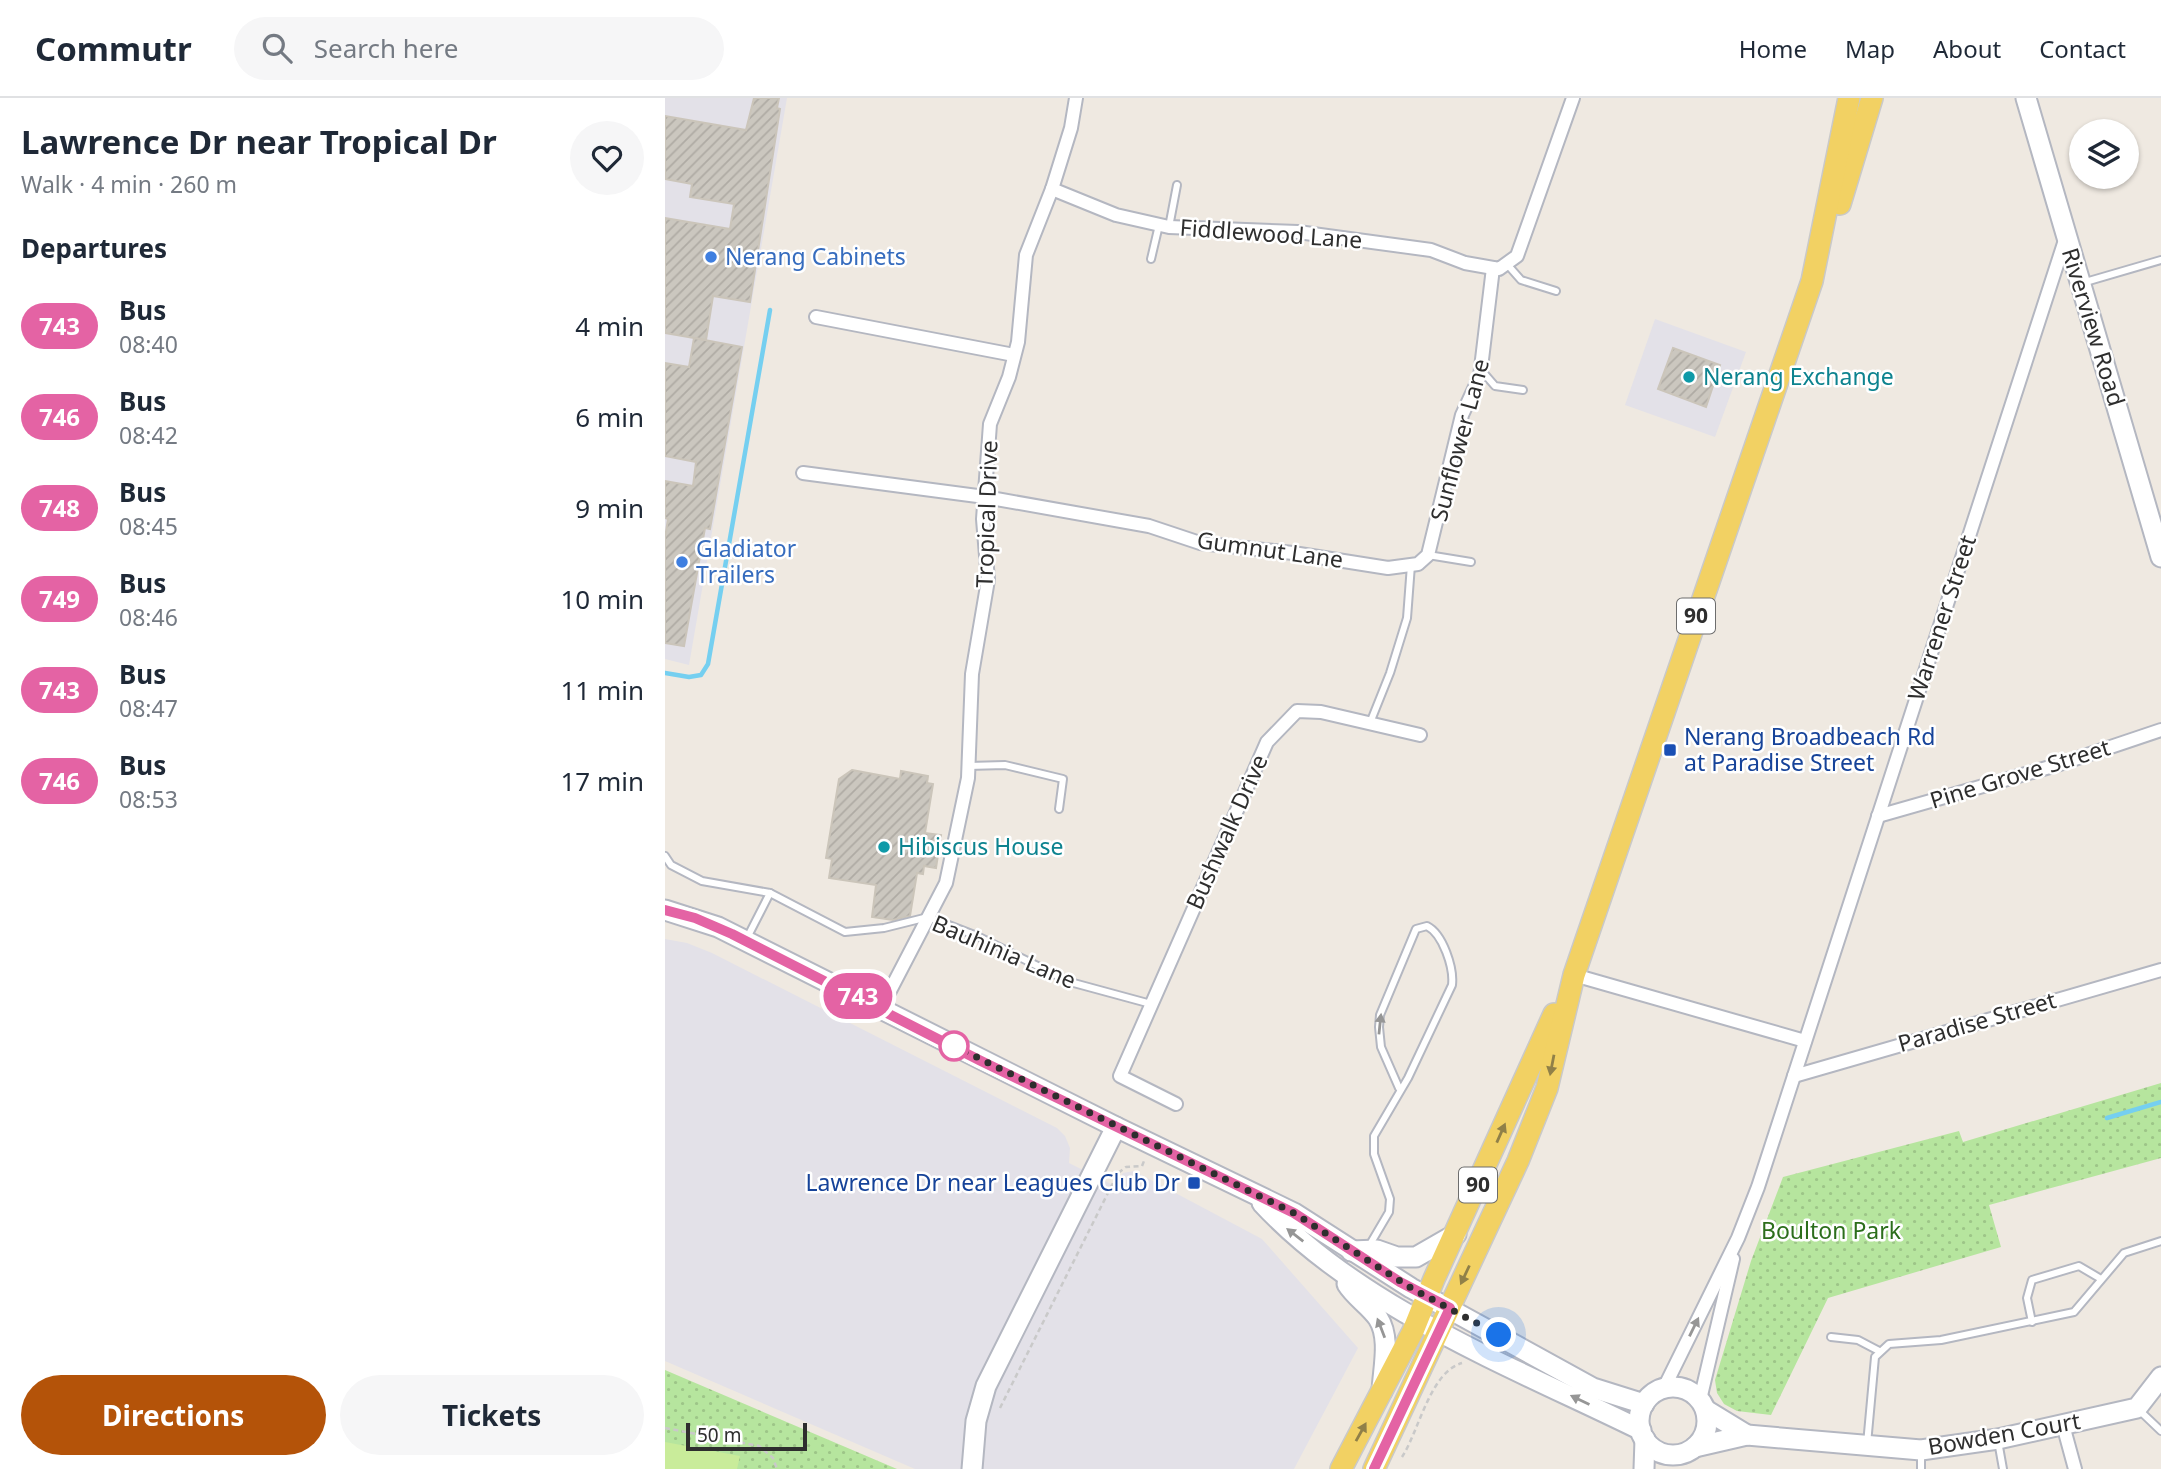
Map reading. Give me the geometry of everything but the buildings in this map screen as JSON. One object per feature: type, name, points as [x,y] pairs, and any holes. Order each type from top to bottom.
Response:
[{"type":"main road","name":"90","points":[[1819,258],[1849,98]]},
{"type":"main road","name":"90","points":[[1374,1469],[1518,1161],[1547,1088],[1574,975],[1819,258],[1851,173],[1872,98]]},
{"type":"main road","name":"90","points":[[1341,1469],[1418,1320],[1574,975]]},
{"type":"street","name":"Tropical Drive","points":[[881,1008],[946,883],[968,766],[972,674],[988,580],[985,497],[990,424],[1014,355],[1026,255],[1052,189],[1071,128],[1076,98]]},
{"type":"street","points":[[1493,268],[1499,269],[1517,256],[1573,98]]},
{"type":"street","name":"Riverview Road","points":[[2026,98],[2161,556]]},
{"type":"street","name":"Fiddlewood Lane","points":[[1052,189],[1116,215],[1164,226],[1298,232],[1431,250],[1465,263],[1493,268]]},
{"type":"street","name":"Warrener Street","points":[[1664,1388],[1738,1238],[1794,1076],[2066,237]]},
{"type":"street","name":"Sunflower Lane","points":[[1428,555],[1462,415],[1481,369],[1493,268]]},
{"type":"street","points":[[816,317],[1014,355]]},
{"type":"street","name":"Gumnut Lane","points":[[803,473],[985,497],[1149,526],[1200,543],[1326,557],[1388,568],[1418,564],[1428,555]]},
{"type":"street","name":"Bushwalk Drive","points":[[1176,1104],[1120,1076],[1267,742],[1297,711],[1321,712],[1420,735]]},
{"type":"street","name":"Pine Grove Street","points":[[1878,816],[2057,765],[2161,730]]},
{"type":"street","points":[[665,910],[695,918],[746,940],[1116,1127],[1294,1213],[1359,1251],[1427,1297],[1593,1388],[1644,1404]]},
{"type":"street","name":"Paradise Street","points":[[1794,1076],[2161,970]]},
{"type":"street","points":[[1574,975],[1805,1041]]},
{"type":"street","points":[[972,1469],[976,1421],[986,1386],[1116,1127]]},
{"type":"street","points":[[1255,1195],[1283,1225],[1340,1270],[1418,1320],[1643,1435],[1663,1454],[1690,1450]]},
{"type":"street","points":[[1359,1251],[1416,1257],[1456,1234]]},
{"type":"street","name":"Warrener Street","points":[[1703,1405],[1738,1238]]},
{"type":"street","points":[[1340,1270],[1352,1293],[1379,1319],[1385,1340],[1381,1395]]},
{"type":"street","points":[[2137,1408],[2161,1377]]},
{"type":"street","points":[[1644,1469],[1640,1418],[1644,1404],[1664,1388],[1685,1389],[1703,1405],[1705,1432],[1672,1469]]},
{"type":"street","name":"Bowden Court","points":[[1703,1405],[1747,1435]]},
{"type":"street","name":"Bowden Court","points":[[1690,1450],[1747,1435],[1867,1446],[1921,1459],[2137,1408]]},
{"type":"street","points":[[2063,1425],[2075,1469]]},
{"type":"lane","points":[[1151,259],[1177,185]]},
{"type":"lane","points":[[2080,283],[2161,260]]},
{"type":"lane","points":[[1506,263],[1521,280],[1556,291]]},
{"type":"lane","points":[[1481,369],[1495,386],[1523,390]]},
{"type":"lane","points":[[1428,555],[1471,562]]},
{"type":"lane","points":[[1370,723],[1390,673],[1407,618],[1411,565]]},
{"type":"lane","points":[[968,766],[1005,765],[1063,779],[1059,809]]},
{"type":"lane","name":"Bauhinia Lane","points":[[665,856],[671,865],[702,881],[770,893],[845,932],[884,928],[928,917],[977,936],[1070,982],[1151,1004]]},
{"type":"lane","points":[[746,940],[770,893]]},
{"type":"lane","points":[[1359,1251],[1387,1216],[1389,1205],[1373,1149],[1374,1136],[1399,1088],[1408,1078],[1452,985],[1451,971],[1438,935],[1427,926],[1416,929],[1380,1015],[1381,1047],[1399,1088]]},
{"type":"lane","points":[[1867,1446],[1875,1357],[1889,1344],[1941,1340],[2074,1312],[2124,1254],[2161,1241]]},
{"type":"lane","points":[[2032,1322],[2027,1298],[2032,1280],[2079,1266],[2101,1279]]},
{"type":"lane","points":[[1831,1337],[1859,1340],[1879,1351]]},
{"type":"lane","points":[[2137,1408],[2161,1431]]},
{"type":"lane","points":[[1998,1439],[2003,1469]]},
{"type":"path","points":[[996,1420],[1004,1396],[1118,1173],[1126,1167],[1142,1166],[1152,1144]]},
{"type":"path","points":[[1402,1457],[1440,1377],[1448,1368],[1460,1363]]},
{"type":"path","points":[[665,1428],[763,1447],[773,1458],[776,1469]]},
{"type":"shaded area","points":[[665,98],[787,98],[689,665],[665,659]]},
{"type":"shaded area","points":[[1655,319],[1746,352],[1715,437],[1625,405]]},
{"type":"shaded area","points":[[665,939],[687,943],[712,953],[1057,1128],[1065,1136],[1070,1148],[1069,1163],[1115,1186],[1123,1173],[1134,1171],[1262,1239],[1358,1348],[1294,1469],[915,1469],[665,1361]]},
{"type":"green space","name":"Boulton Park","points":[[2161,1083],[2161,1158],[1989,1205],[2001,1247],[1828,1298],[1771,1415],[1737,1411],[1724,1404],[1717,1393],[1715,1380],[1751,1261],[1783,1177],[1959,1131],[1963,1142]]},
{"type":"green space","points":[[665,1370],[897,1469],[665,1469]]},
{"type":"green space","points":[[665,1442],[740,1456],[737,1469],[665,1469]]},
{"type":"waterway","points":[[665,673],[689,677],[701,675],[708,664],[770,310]]},
{"type":"waterway","points":[[2107,1118],[2161,1102]]},
{"type":"bus line","name":"743","points":[[665,910],[718,927],[979,1060],[1294,1213],[1400,1282],[1450,1308],[1374,1469]]},
{"type":"place","name":"Nerang Cabinets","points":[[711,257]]},
{"type":"place","name":"Nerang Exchange","points":[[1689,377]]},
{"type":"place","name":"Gladiator Trailers","points":[[682,562]]},
{"type":"place","name":"Nerang Broadbeach Rd at Paradise Street","points":[[1670,750]]},
{"type":"place","name":"Hibiscus House","points":[[884,847]]},
{"type":"place","name":"Lawrence Dr near Leagues Club Dr","points":[[1194,1183]]},
{"type":"route","points":[[954,1046],[1294,1213],[1411,1288],[1499,1335]]}]
